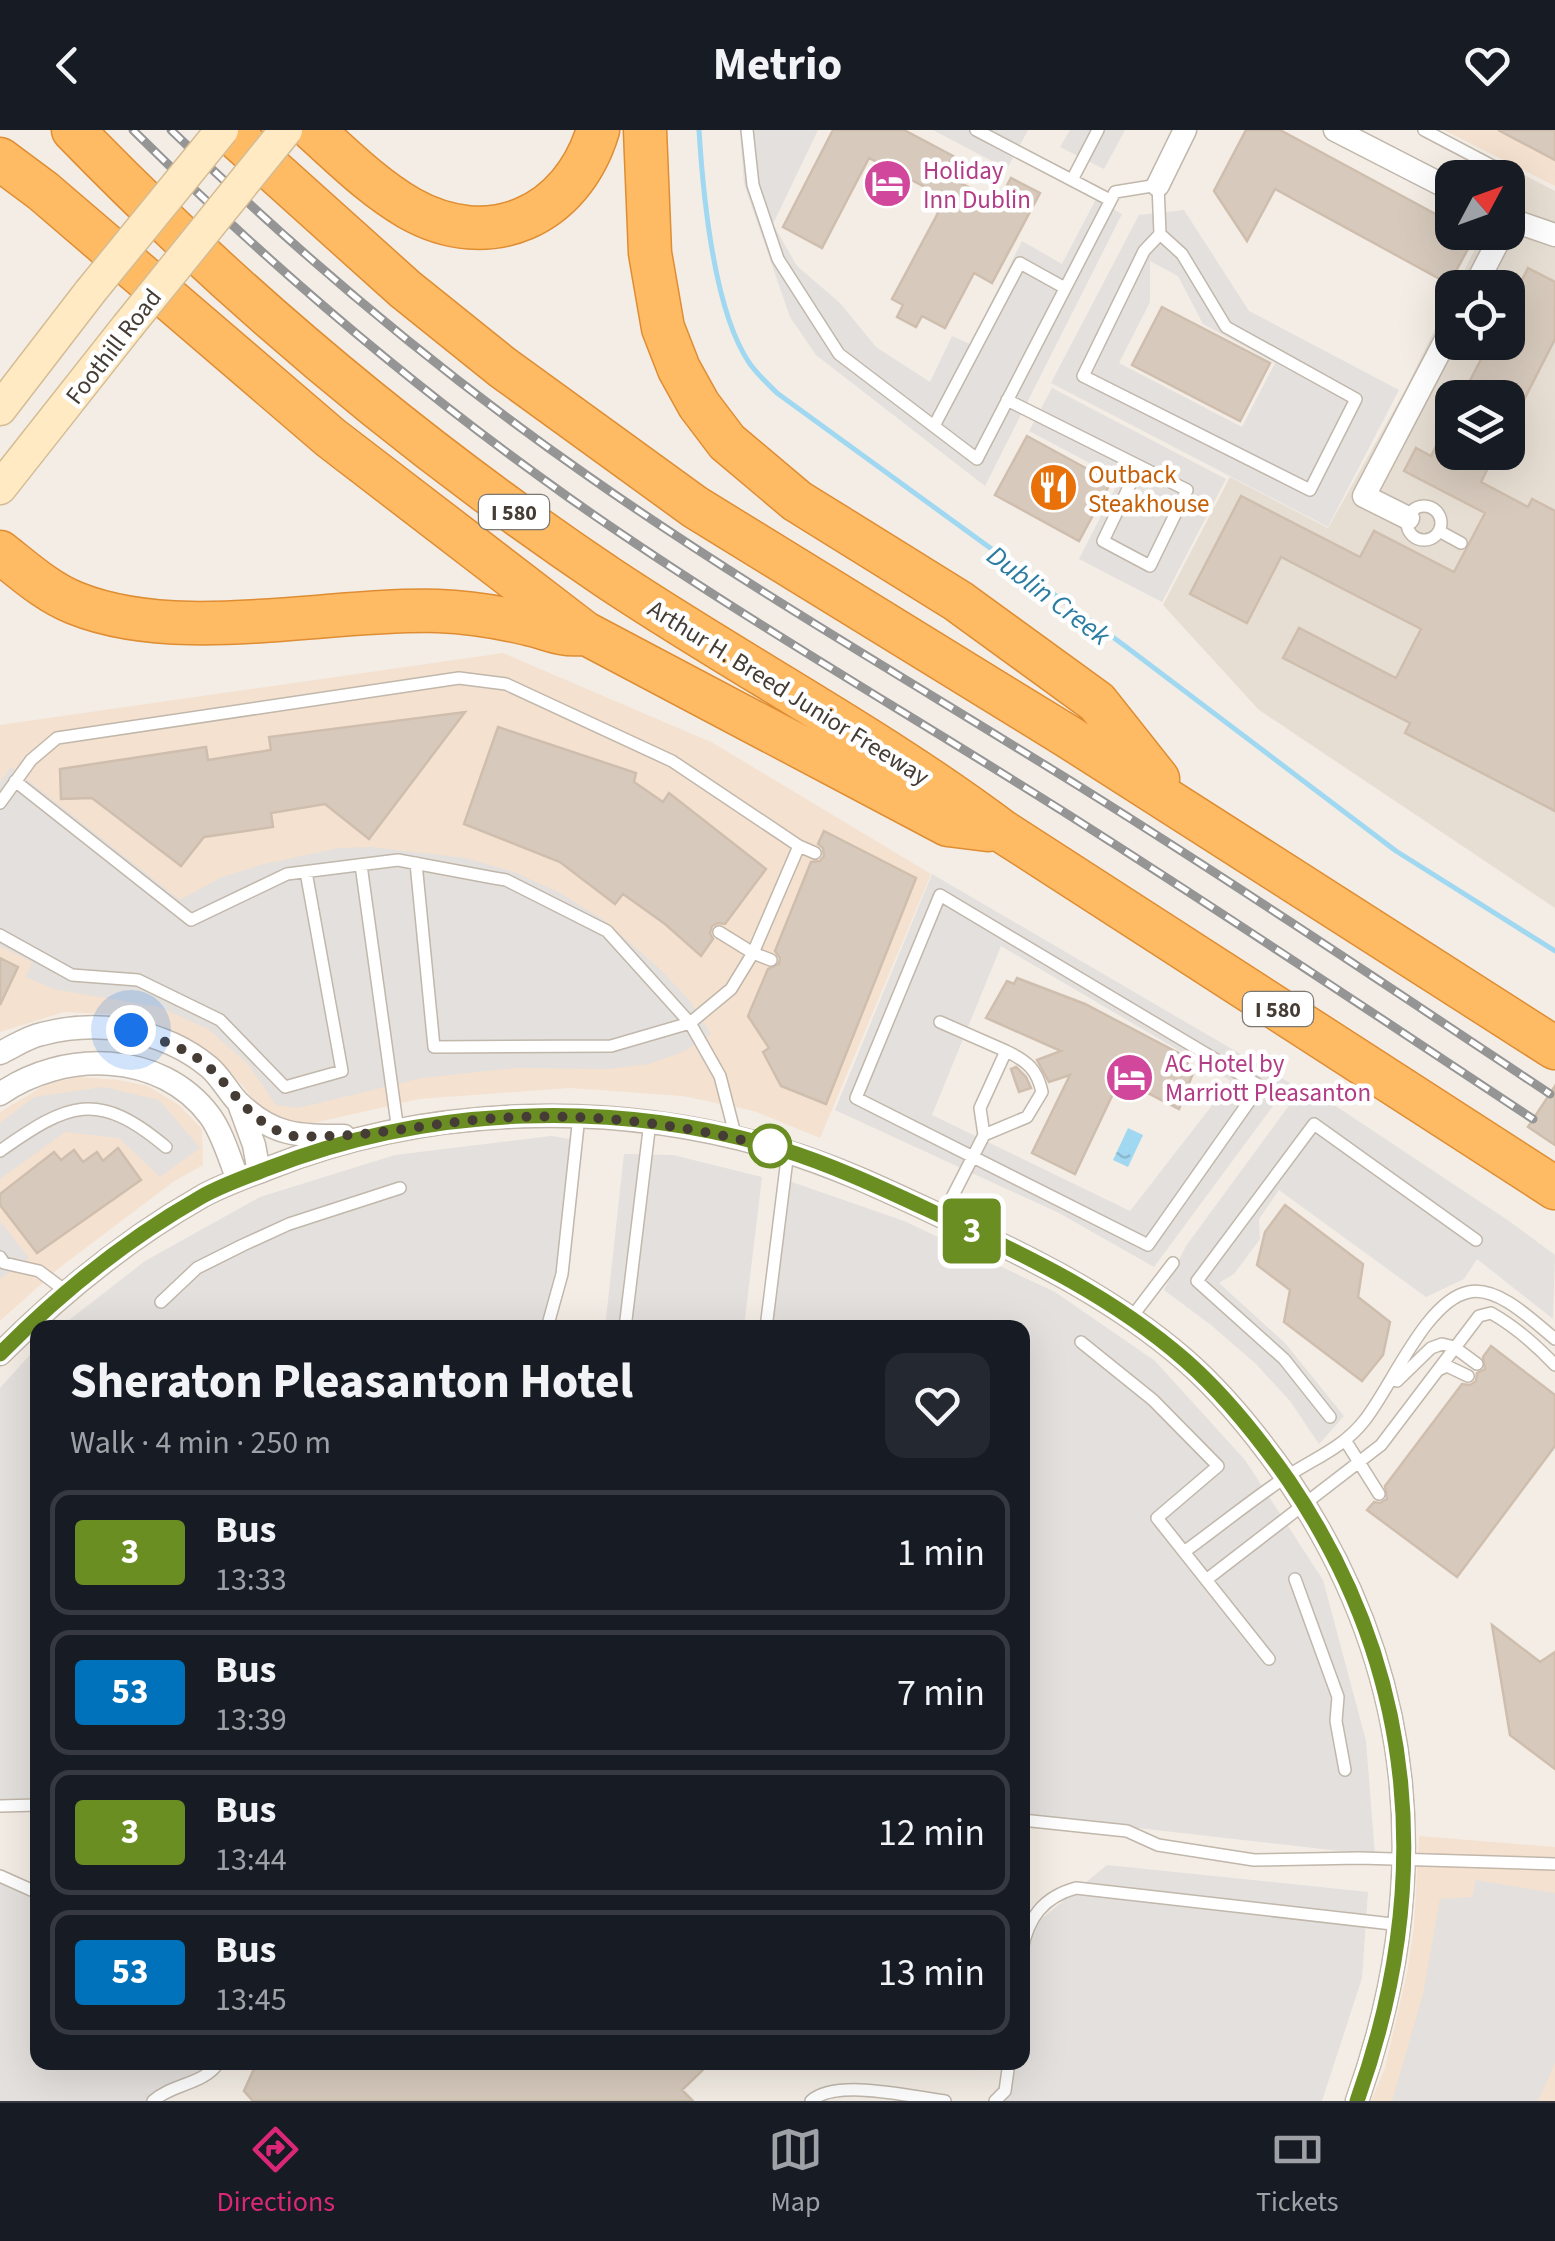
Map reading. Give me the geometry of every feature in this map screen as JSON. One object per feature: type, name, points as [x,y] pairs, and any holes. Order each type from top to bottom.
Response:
[{"type":"highway","name":"Arthur H. Breed Junior Freeway","points":[[73,130],[222,276],[315,358],[503,504],[622,587],[958,798],[1002,831],[1555,1188]]},
{"type":"highway","points":[[225,130],[405,289],[598,438],[695,507],[1180,806],[1555,1048]]},
{"type":"highway","points":[[312,130],[372,183],[411,209],[442,222],[475,228],[504,226],[554,202],[575,181],[591,155],[598,130]]},
{"type":"highway","points":[[645,130],[650,253],[662,328],[678,369],[718,430],[760,472],[797,501],[958,602],[1096,702],[1180,806]]},
{"type":"highway","points":[[0,159],[44,191],[331,438],[585,633],[948,825],[1002,831]]},
{"type":"highway","points":[[0,552],[71,602],[112,616],[178,623],[440,611],[532,624],[566,635],[585,633]]},
{"type":"main road","name":"Foothill Road","points":[[0,409],[90,292],[225,130]]},
{"type":"main road","name":"Foothill Road","points":[[0,488],[286,130]]},
{"type":"street","points":[[1158,186],[1185,130]]},
{"type":"street","points":[[1335,130],[1435,181]]},
{"type":"street","points":[[1525,228],[1555,236]]},
{"type":"street","points":[[1408,518],[1364,496],[1435,360]]},
{"type":"street","points":[[0,1053],[38,1034],[85,1026],[131,1030],[170,1043],[210,1068],[239,1103],[268,1125],[295,1136],[367,1136],[476,1120],[579,1116],[650,1122],[736,1138],[843,1172],[942,1217],[1079,1283],[1131,1318],[1185,1360],[1228,1403],[1286,1477],[1352,1591],[1383,1687],[1399,1757],[1404,1809],[1401,1925],[1383,2020],[1357,2101]]},
{"type":"street","points":[[0,1094],[41,1071],[81,1064],[118,1063],[154,1072],[186,1092],[212,1118],[248,1176]]},
{"type":"street","points":[[239,1103],[254,1144],[248,1176]]},
{"type":"street","points":[[37,1320],[67,1292],[204,1196],[248,1176],[367,1136]]},
{"type":"street","points":[[0,1354],[30,1326]]},
{"type":"lane","points":[[747,130],[752,185],[778,259],[839,354],[977,459],[1115,192],[1158,186],[1160,234],[1182,254],[1226,327],[1356,400],[1310,490],[1082,376],[1144,251],[1160,234]]},
{"type":"lane","points":[[976,130],[1110,200]]},
{"type":"lane","points":[[1072,180],[1098,130]]},
{"type":"lane","points":[[1424,130],[1481,160]]},
{"type":"lane","points":[[934,426],[1020,263],[1065,288]]},
{"type":"lane","points":[[1007,400],[1188,490],[1150,566],[1104,541],[1138,466]]},
{"type":"lane","points":[[1430,507],[1439,514],[1439,531],[1430,539],[1420,539],[1410,533],[1408,518],[1414,509],[1430,507]]},
{"type":"lane","points":[[1439,531],[1461,543]]},
{"type":"lane","points":[[0,802],[31,760],[57,738],[459,678],[506,684],[672,761],[798,846],[815,852]]},
{"type":"lane","points":[[16,781],[191,920],[286,874],[361,864],[398,860],[506,880],[606,931],[690,1023],[720,1076],[736,1138]]},
{"type":"lane","points":[[416,863],[434,1047],[611,1046],[690,1023],[731,989],[752,953],[798,846]]},
{"type":"lane","points":[[361,864],[398,1131]]},
{"type":"lane","points":[[0,935],[72,975],[138,980],[220,1020],[285,1087],[342,1071],[306,872]]},
{"type":"lane","points":[[940,895],[1260,1086],[1148,1244],[973,1156],[856,1098],[940,895]]},
{"type":"lane","points":[[720,932],[752,953],[771,960]]},
{"type":"lane","points":[[940,1022],[1026,1060],[1038,1074],[1042,1092],[1027,1117],[984,1135]]},
{"type":"lane","points":[[942,1217],[984,1135],[980,1108],[1006,1051]]},
{"type":"lane","points":[[0,1151],[44,1120],[76,1109],[109,1110],[139,1124],[166,1147]]},
{"type":"lane","points":[[549,1320],[562,1274],[579,1116]]},
{"type":"lane","points":[[626,1320],[650,1122]]},
{"type":"lane","points":[[1330,1417],[1284,1358],[1197,1281],[1314,1124],[1476,1240]]},
{"type":"lane","points":[[767,1320],[788,1152]]},
{"type":"lane","points":[[161,1302],[197,1268],[251,1241],[289,1224],[400,1188]]},
{"type":"lane","points":[[0,1258],[4,1263],[39,1271],[67,1292]]},
{"type":"lane","points":[[1131,1318],[1173,1263]]},
{"type":"lane","points":[[1184,1552],[1286,1477],[1345,1440],[1367,1418],[1423,1330],[1449,1301],[1470,1292],[1502,1300],[1555,1340]]},
{"type":"lane","points":[[1206,1580],[1381,1445],[1479,1316],[1491,1313],[1534,1342],[1555,1365]]},
{"type":"lane","points":[[1081,1342],[1153,1400],[1218,1466],[1157,1518],[1268,1659]]},
{"type":"lane","points":[[1378,1400],[1431,1348],[1442,1344],[1454,1347],[1477,1364]]},
{"type":"lane","points":[[1438,1370],[1447,1366],[1468,1376]]},
{"type":"lane","points":[[1345,1440],[1379,1494]]},
{"type":"lane","points":[[1295,1579],[1338,1697],[1336,1721],[1345,1770]]},
{"type":"lane","points":[[0,1806],[30,1804]]},
{"type":"lane","points":[[1030,1821],[1127,1831],[1158,1845],[1254,1860],[1555,1864]]},
{"type":"lane","points":[[0,1876],[30,1889]]},
{"type":"lane","points":[[1030,1920],[1051,1900],[1076,1888],[1401,1925]]},
{"type":"lane","points":[[153,2101],[176,2086],[202,2078],[210,2070]]},
{"type":"lane","points":[[995,2101],[1005,2091],[1008,2070]]},
{"type":"lane","points":[[811,2101],[819,2094],[840,2089],[945,2101]]},
{"type":"shaded area","points":[[740,130],[818,130],[773,224],[797,266],[840,303],[876,347],[930,382],[952,336],[970,344],[1022,241],[1062,264],[1096,199],[1122,214],[985,486],[816,355],[790,317],[744,184]]},
{"type":"shaded area","points":[[933,130],[1028,130],[1007,169]]},
{"type":"shaded area","points":[[1070,130],[1125,130],[1104,169],[1060,147]]},
{"type":"shaded area","points":[[1444,130],[1555,130],[1555,186],[1525,171],[1525,160],[1503,160]]},
{"type":"shaded area","points":[[1525,176],[1555,191],[1555,908],[1259,710],[1163,605],[1230,477],[1328,528],[1435,329],[1435,360],[1525,360],[1525,270],[1464,270],[1474,250],[1525,250]]},
{"type":"shaded area","points":[[1184,210],[1249,311],[1399,390],[1328,527],[1051,383],[1139,215]],"holes":[[[1150,261],[1178,276],[1203,324],[1275,363],[1242,427],[1119,363],[1150,302]]]},
{"type":"shaded area","points":[[1052,388],[1226,479],[1162,602],[1079,559],[1120,479],[1029,431]]},
{"type":"shaded area","points":[[503,653],[713,743],[931,874],[820,1138],[754,1111],[683,1096],[570,1088],[419,1099],[292,1128],[263,1113],[243,1086],[205,1051],[162,1026],[123,1015],[64,1012],[0,1032],[0,725]]},
{"type":"shaded area","points":[[11,767],[180,900],[220,878],[339,848],[371,847],[465,858],[514,872],[560,893],[604,920],[661,970],[689,1000],[711,1034],[685,1051],[649,1064],[607,1069],[514,1068],[422,1078],[298,1108],[276,1105],[248,1064],[208,1029],[159,1007],[53,989],[26,977],[32,962],[0,946],[0,782]]},
{"type":"shaded area","points":[[932,874],[1290,1083],[1154,1267],[1059,1213],[835,1110]],"holes":[[[1001,946],[1231,1081],[1130,1211],[932,1115]]]},
{"type":"shaded area","points":[[78,1077],[148,1086],[179,1105],[202,1129],[203,1165],[173,1182],[59,1268],[0,1321],[0,1112],[47,1084]]},
{"type":"shaded area","points":[[1304,1085],[1555,1255],[1553,1319],[1477,1259],[1464,1279],[1426,1297],[1279,1190],[1259,1219],[1260,1239],[1234,1274],[1219,1283],[1285,1343],[1344,1416],[1319,1444],[1290,1401],[1256,1364],[1164,1290],[1186,1246]]},
{"type":"shaded area","points":[[103,1087],[159,1100],[200,1148],[160,1177],[119,1138],[65,1132],[0,1179],[0,1123],[34,1097]]},
{"type":"shaded area","points":[[551,1136],[570,1139],[561,1238],[545,1320],[69,1320],[145,1261],[260,1197],[395,1155]]},
{"type":"shaded area","points":[[624,1154],[673,1155],[762,1177],[745,1320],[606,1320]]},
{"type":"shaded area","points":[[789,1181],[904,1221],[1055,1292],[1155,1361],[1245,1460],[1323,1580],[1366,1741],[1375,1855],[1030,1816],[1030,1320],[774,1320]]},
{"type":"shaded area","points":[[0,1221],[29,1258],[0,1279]]},
{"type":"shaded area","points":[[30,1355],[30,1798],[0,1800],[0,1388]]},
{"type":"shaded area","points":[[1419,1836],[1555,1847],[1555,2101],[1371,2101],[1385,2068],[1407,1973]]},
{"type":"shaded area","points":[[1107,1865],[1368,1892],[1362,1978],[1322,2101],[999,2101],[1009,2070],[1030,2070],[1030,1928]]},
{"type":"shaded area","points":[[0,1880],[30,1894],[30,2070],[203,2070],[148,2101],[0,2101]]},
{"type":"shaded area","points":[[1476,1880],[1555,1893],[1555,2063],[1538,2101],[1392,2101],[1423,1994],[1440,1899],[1472,1897]]},
{"type":"water","points":[[1128,1128],[1143,1135],[1128,1167],[1113,1160]]},
{"type":"building","points":[[833,130],[904,130],[953,156],[943,174],[998,202],[1011,178],[1040,193],[992,283],[974,273],[945,328],[922,316],[916,327],[897,317],[903,305],[892,299],[946,198],[869,158],[822,248],[783,227]]},
{"type":"building","points":[[1246,130],[1280,130],[1435,214],[1435,250],[1467,250],[1457,270],[1435,270],[1435,276],[1275,189],[1247,241],[1214,191]]},
{"type":"building","points":[[1498,130],[1555,130],[1555,160]]},
{"type":"building","points":[[1528,268],[1555,282],[1555,339],[1525,398],[1525,380],[1470,380],[1481,360],[1525,360]]},
{"type":"building","points":[[1162,307],[1270,363],[1240,421],[1132,365]]},
{"type":"building","name":"Outback Steakhouse","points":[[1027,436],[1111,482],[1079,541],[995,495]]},
{"type":"building","points":[[1416,448],[1431,456],[1435,448],[1435,470],[1487,470],[1481,482],[1528,507],[1532,499],[1555,511],[1555,811],[1405,733],[1410,723],[1283,658],[1299,628],[1396,678],[1421,629],[1281,557],[1247,623],[1190,594],[1241,496],[1360,557],[1374,531],[1454,572],[1485,513],[1404,471]]},
{"type":"building","points":[[465,712],[369,839],[325,804],[271,813],[273,827],[204,837],[181,866],[92,798],[61,799],[60,769],[206,747],[208,760],[271,750],[269,737]]},
{"type":"building","points":[[498,727],[636,773],[634,782],[663,802],[669,793],[766,869],[725,924],[712,926],[713,939],[701,956],[623,894],[615,904],[560,862],[464,824]]},
{"type":"building","points":[[824,831],[916,878],[826,1104],[781,1086],[763,1052],[769,1048],[748,1016],[768,969],[779,964],[775,951],[811,862],[824,856],[818,844]]},
{"type":"building","points":[[0,958],[18,967],[0,1005]]},
{"type":"building","name":"AC Hotel by Marriott Pleasanton","points":[[1017,978],[1085,1004],[1190,1059],[1187,1065],[1195,1068],[1179,1109],[1120,1079],[1075,1174],[1032,1153],[1070,1075],[1049,1082],[1037,1060],[1061,1051],[986,1018],[1007,981],[1014,984]]},
{"type":"building","points":[[1016,1067],[1031,1088],[1019,1092],[1011,1069]]},
{"type":"building","points":[[1555,1086],[1555,1145],[1528,1127]]},
{"type":"building","points":[[118,1148],[141,1180],[37,1253],[0,1205],[0,1194],[54,1152],[61,1160],[74,1150],[83,1162],[97,1152],[103,1161]]},
{"type":"building","points":[[1285,1205],[1363,1264],[1358,1297],[1390,1322],[1383,1355],[1362,1381],[1284,1322],[1290,1290],[1257,1265],[1265,1232]]},
{"type":"building","points":[[1491,1346],[1555,1395],[1555,1446],[1457,1577],[1367,1510],[1374,1502],[1387,1499],[1385,1486],[1462,1384],[1476,1381],[1477,1373],[1485,1369],[1483,1357]]},
{"type":"building","points":[[1492,1625],[1540,1662],[1555,1652],[1555,1769],[1510,1735]]},
{"type":"building","points":[[253,2070],[703,2070],[682,2090],[693,2101],[253,2101],[244,2091]]},
{"type":"waterway","name":"Dublin Creek","points":[[699,130],[712,251],[727,314],[750,364],[777,393],[1125,646],[1396,851],[1555,951]]},
{"type":"railway","points":[[133,130],[343,322],[568,497],[751,619],[1123,850],[1533,1119]]},
{"type":"railway","points":[[171,130],[373,312],[588,476],[771,597],[1200,863],[1550,1094]]},
{"type":"bus line","name":"3","points":[[35,1320],[72,1287],[162,1222],[238,1180],[367,1136],[526,1116],[650,1122],[775,1148],[871,1184],[1079,1283],[1185,1360],[1235,1410],[1272,1456],[1340,1567],[1373,1651],[1399,1757],[1404,1809],[1402,1919],[1383,2020],[1357,2101]]},
{"type":"bus line","name":"3","points":[[0,1354],[30,1324]]},
{"type":"place","name":"Holiday Inn Dublin","points":[[888,184]]},
{"type":"place","name":"Outback Steakhouse","points":[[1053,488]]},
{"type":"place","name":"AC Hotel by Marriott Pleasanton","points":[[1130,1077]]},
{"type":"route","points":[[131,1030],[170,1043],[210,1068],[239,1103],[260,1120],[295,1136],[367,1136],[476,1120],[579,1116],[685,1127],[775,1148],[770,1146]]}]
